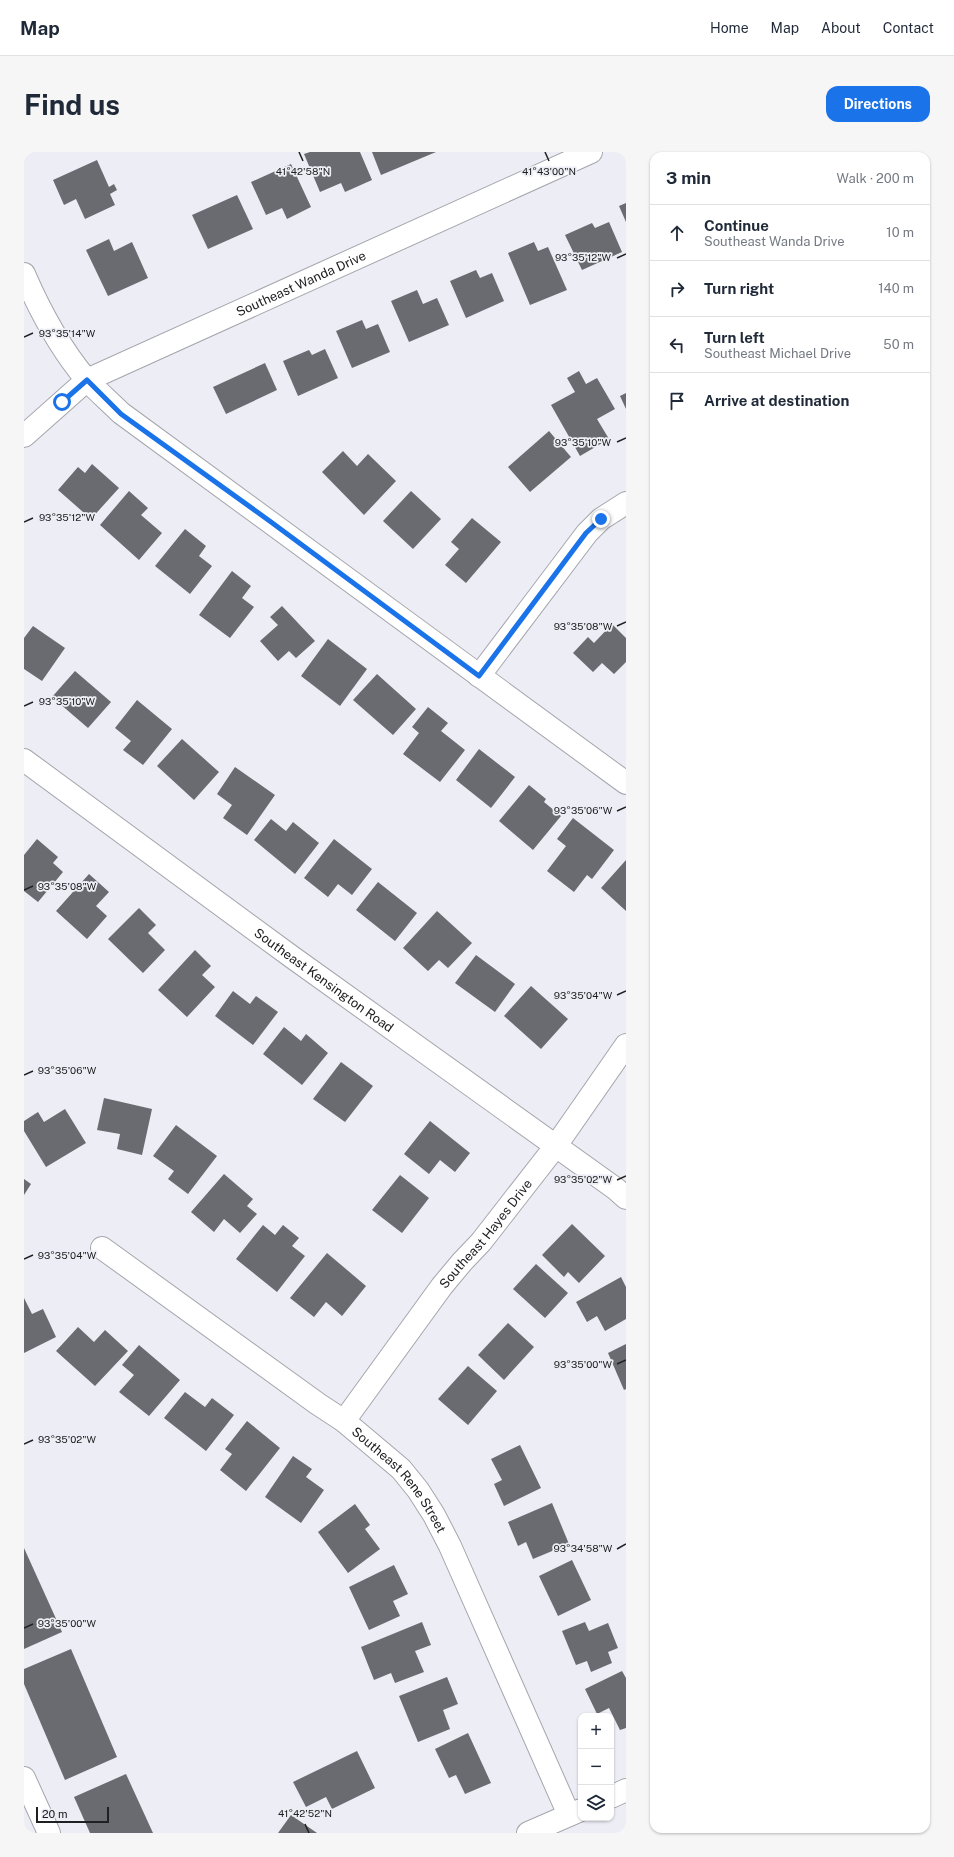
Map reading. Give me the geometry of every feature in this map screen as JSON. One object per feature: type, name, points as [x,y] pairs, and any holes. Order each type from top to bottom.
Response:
[{"type":"street","name":"Southeast Wanda Drive","points":[[24,436],[87,380],[592,152]]},
{"type":"street","points":[[24,274],[52,331],[87,380],[121,414],[271,522],[626,783]]},
{"type":"street","points":[[479,676],[586,533],[601,519],[626,502]]},
{"type":"street","name":"Southeast Kensington Road","points":[[24,760],[298,962],[616,1189],[626,1198]]},
{"type":"street","name":"Southeast Hayes Drive","points":[[344,1421],[442,1286],[481,1242],[555,1146],[626,1045]]},
{"type":"street","name":"Southeast Rene Street","points":[[102,1248],[318,1404],[344,1421],[401,1469],[418,1490],[434,1515],[450,1546],[575,1812]]},
{"type":"street","points":[[24,1778],[49,1833]]},
{"type":"street","points":[[614,1796],[626,1790]]},
{"type":"street","points":[[528,1833],[575,1812]]},
{"type":"building","points":[[310,152],[360,152],[372,180],[345,192],[341,183],[320,192],[304,154]]},
{"type":"building","points":[[372,152],[436,152],[381,175]]},
{"type":"building","points":[[97,160],[109,187],[114,184],[117,190],[110,194],[115,205],[85,219],[76,199],[64,205],[53,180]]},
{"type":"building","points":[[291,164],[311,207],[287,219],[282,208],[266,215],[251,182]]},
{"type":"building","points":[[237,195],[253,229],[208,249],[192,215]]},
{"type":"building","points":[[626,203],[626,222],[619,206]]},
{"type":"building","points":[[609,222],[622,252],[582,270],[565,235],[592,223],[595,228]]},
{"type":"building","points":[[109,239],[114,251],[132,242],[148,278],[108,296],[86,250]]},
{"type":"building","points":[[534,242],[538,251],[548,247],[567,290],[530,305],[508,253]]},
{"type":"building","points":[[476,270],[480,278],[492,273],[504,301],[466,318],[450,281]]},
{"type":"building","points":[[417,290],[423,304],[437,298],[449,325],[409,342],[391,301]]},
{"type":"building","points":[[362,320],[366,329],[378,324],[390,352],[352,368],[336,331]]},
{"type":"building","points":[[325,349],[338,378],[298,396],[283,361],[309,350],[312,355]]},
{"type":"building","points":[[265,363],[277,390],[226,414],[213,387]]},
{"type":"building","points":[[579,371],[586,384],[597,378],[615,409],[597,419],[609,439],[580,456],[551,405],[575,392],[567,378]]},
{"type":"building","points":[[626,393],[626,409],[620,396]]},
{"type":"building","points":[[549,431],[571,457],[530,492],[508,467]]},
{"type":"building","points":[[343,451],[357,466],[368,454],[396,481],[364,515],[322,472]]},
{"type":"building","points":[[92,464],[119,488],[91,519],[58,490],[78,467],[85,473]]},
{"type":"building","points":[[129,491],[148,508],[141,515],[162,533],[139,560],[100,525]]},
{"type":"building","points":[[411,491],[441,519],[413,549],[383,521]]},
{"type":"building","points":[[472,518],[501,542],[466,583],[445,565],[459,549],[451,542]]},
{"type":"building","points":[[185,529],[206,546],[199,556],[212,566],[190,594],[155,566]]},
{"type":"building","points":[[232,571],[251,586],[242,598],[254,607],[230,638],[199,615]]},
{"type":"building","points":[[282,606],[315,641],[296,658],[289,651],[278,661],[260,641],[278,625],[270,617]]},
{"type":"building","points":[[612,624],[626,638],[626,662],[614,674],[602,663],[593,672],[573,653],[588,637],[594,643]]},
{"type":"building","points":[[33,626],[65,648],[42,681],[24,669],[24,638]]},
{"type":"building","points":[[328,639],[367,669],[340,706],[301,676]]},
{"type":"building","points":[[75,671],[111,702],[88,728],[52,697]]},
{"type":"building","points":[[377,674],[416,709],[393,735],[353,700]]},
{"type":"building","points":[[137,700],[172,729],[143,765],[123,750],[131,741],[115,728]]},
{"type":"building","points":[[428,707],[448,723],[441,731],[465,750],[440,782],[403,754],[419,733],[412,727]]},
{"type":"building","points":[[182,739],[219,772],[194,800],[157,766]]},
{"type":"building","points":[[479,749],[515,777],[491,808],[456,780]]},
{"type":"building","points":[[235,767],[275,795],[247,835],[223,818],[232,805],[217,794]]},
{"type":"building","points":[[529,785],[546,799],[544,802],[561,816],[533,850],[499,821]]},
{"type":"building","points":[[573,818],[614,850],[592,879],[587,875],[574,892],[547,871],[566,846],[557,839]]},
{"type":"building","points":[[271,819],[286,831],[293,822],[319,843],[295,874],[254,840]]},
{"type":"building","points":[[37,839],[58,857],[53,863],[63,872],[38,902],[24,891],[24,855]]},
{"type":"building","points":[[334,839],[372,869],[352,895],[338,884],[328,897],[304,878]]},
{"type":"building","points":[[626,860],[626,911],[601,888]]},
{"type":"building","points":[[89,874],[109,892],[96,906],[107,916],[87,939],[56,911]]},
{"type":"building","points":[[378,882],[417,913],[395,941],[356,910]]},
{"type":"building","points":[[139,908],[156,925],[148,933],[165,950],[143,973],[108,939]]},
{"type":"building","points":[[437,911],[472,943],[448,968],[439,960],[428,971],[403,948]]},
{"type":"building","points":[[195,950],[211,966],[202,975],[215,987],[187,1017],[158,990]]},
{"type":"building","points":[[476,955],[515,984],[495,1012],[455,983]]},
{"type":"building","points":[[531,986],[568,1019],[541,1049],[504,1016]]},
{"type":"building","points":[[233,991],[250,1004],[256,996],[278,1012],[253,1045],[215,1016]]},
{"type":"building","points":[[284,1027],[301,1041],[306,1034],[328,1053],[302,1085],[263,1054]]},
{"type":"building","points":[[341,1062],[373,1086],[345,1122],[313,1099]]},
{"type":"building","points":[[104,1098],[152,1109],[142,1155],[117,1149],[120,1134],[97,1130]]},
{"type":"building","points":[[65,1109],[86,1143],[46,1167],[24,1131],[24,1121],[38,1112],[44,1122]]},
{"type":"building","points":[[430,1121],[470,1153],[455,1172],[440,1160],[429,1174],[404,1154]]},
{"type":"building","points":[[176,1125],[217,1156],[188,1194],[168,1179],[174,1171],[153,1156]]},
{"type":"building","points":[[224,1174],[253,1199],[247,1206],[257,1214],[240,1233],[224,1219],[214,1232],[191,1212]]},
{"type":"building","points":[[400,1175],[429,1198],[402,1233],[372,1210]]},
{"type":"building","points":[[24,1179],[31,1184],[24,1195]]},
{"type":"building","points":[[572,1224],[605,1256],[579,1283],[568,1272],[564,1277],[542,1255]]},
{"type":"building","points":[[263,1225],[275,1235],[283,1225],[299,1238],[292,1246],[305,1256],[277,1292],[236,1259]]},
{"type":"building","points":[[327,1253],[366,1286],[342,1316],[326,1302],[314,1317],[290,1298]]},
{"type":"building","points":[[536,1264],[568,1293],[545,1318],[513,1289]]},
{"type":"building","points":[[621,1277],[626,1287],[626,1319],[605,1331],[597,1316],[587,1322],[576,1302]]},
{"type":"building","points":[[24,1298],[32,1314],[43,1309],[56,1337],[24,1353]]},
{"type":"building","points":[[508,1323],[534,1347],[504,1380],[478,1355]]},
{"type":"building","points":[[78,1327],[94,1342],[105,1330],[128,1351],[95,1386],[56,1351]]},
{"type":"building","points":[[626,1344],[626,1389],[624,1390],[608,1353]]},
{"type":"building","points":[[139,1345],[180,1380],[149,1416],[119,1392],[134,1375],[122,1365]]},
{"type":"building","points":[[468,1366],[497,1391],[468,1425],[438,1399]]},
{"type":"building","points":[[185,1392],[205,1407],[212,1398],[234,1415],[206,1451],[164,1418]]},
{"type":"building","points":[[247,1421],[280,1448],[246,1491],[220,1470],[232,1454],[225,1449]]},
{"type":"building","points":[[520,1445],[541,1488],[504,1506],[494,1484],[502,1480],[491,1459]]},
{"type":"building","points":[[293,1456],[312,1469],[306,1477],[324,1490],[301,1523],[265,1497]]},
{"type":"building","points":[[552,1503],[569,1544],[533,1559],[526,1542],[518,1546],[508,1522]]},
{"type":"building","points":[[355,1504],[370,1525],[365,1529],[380,1549],[348,1573],[318,1532]]},
{"type":"building","points":[[24,1548],[62,1632],[24,1649]]},
{"type":"building","points":[[572,1560],[591,1600],[558,1616],[539,1576]]},
{"type":"building","points":[[394,1565],[408,1594],[393,1601],[400,1616],[369,1630],[349,1587]]},
{"type":"building","points":[[422,1622],[431,1645],[415,1651],[424,1672],[395,1683],[391,1673],[374,1680],[361,1647]]},
{"type":"building","points":[[585,1622],[589,1631],[608,1623],[618,1648],[608,1652],[612,1663],[591,1672],[587,1661],[576,1665],[562,1631]]},
{"type":"building","points":[[71,1649],[117,1757],[65,1780],[24,1684],[24,1669]]},
{"type":"building","points":[[622,1671],[626,1678],[626,1728],[620,1730],[614,1718],[614,1713],[612,1713],[609,1708],[597,1713],[585,1689]]},
{"type":"building","points":[[447,1677],[458,1704],[443,1710],[450,1729],[418,1742],[399,1696]]},
{"type":"building","points":[[468,1733],[491,1783],[465,1794],[456,1775],[449,1778],[435,1749]]},
{"type":"building","points":[[357,1751],[375,1788],[332,1809],[326,1797],[306,1807],[293,1782]]},
{"type":"building","points":[[126,1774],[153,1833],[90,1833],[74,1797]]},
{"type":"building","points":[[291,1815],[317,1833],[278,1833]]},
{"type":"route","points":[[62,402],[87,380],[121,414],[271,522],[479,676],[586,533],[601,519]]}]
